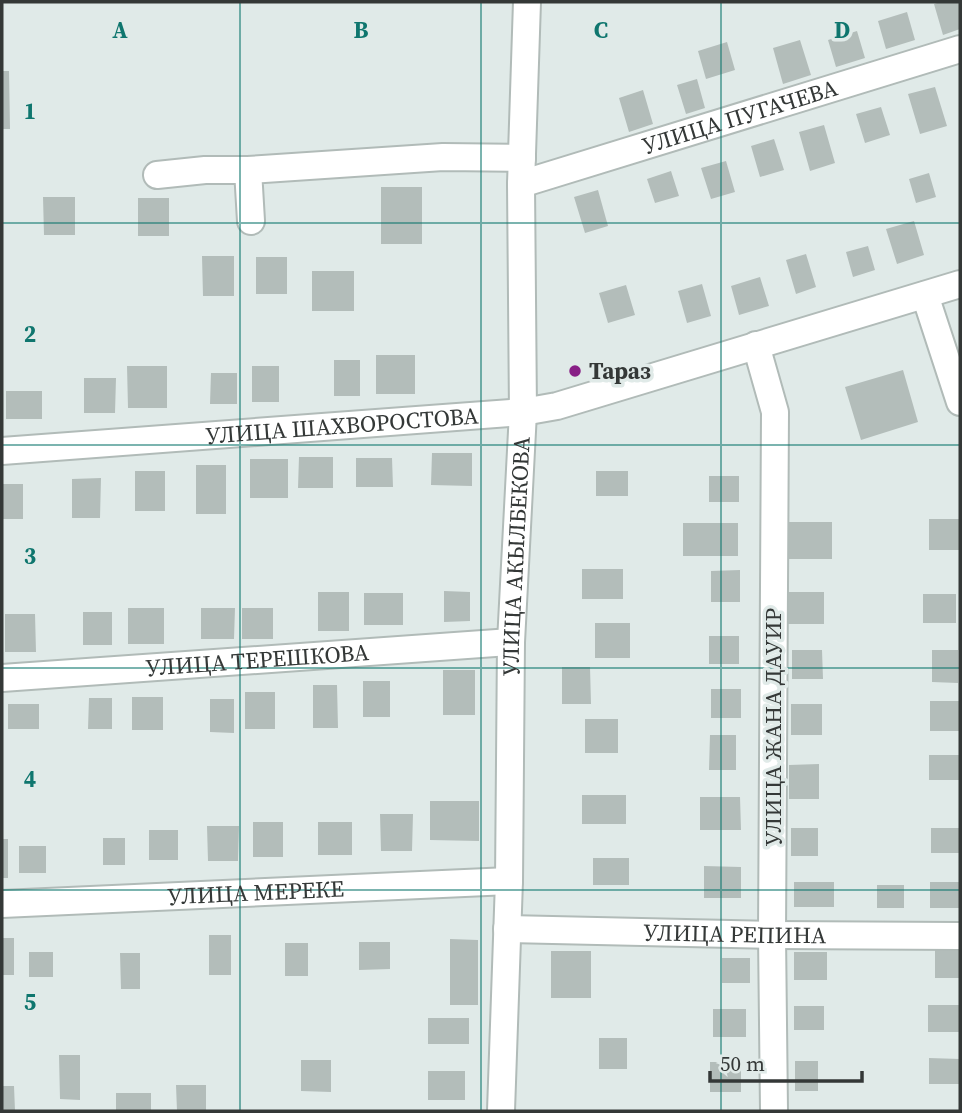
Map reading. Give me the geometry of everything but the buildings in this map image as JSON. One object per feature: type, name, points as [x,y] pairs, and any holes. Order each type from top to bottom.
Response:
[{"type":"street","name":"УЛИЦА АКЫЛБЕКОВА","points":[[501,1111],[509,881],[512,642],[523,412],[521,184],[527,2]]},
{"type":"street","name":"УЛИЦА ПУГАЧЕВА","points":[[521,184],[960,49]]},
{"type":"street","points":[[157,174],[443,157],[522,158]]},
{"type":"street","points":[[248,170],[251,222]]},
{"type":"street","name":"УЛИЦА ШАХВОРОСТОВА","points":[[2,451],[523,412],[557,406],[960,284]]},
{"type":"street","points":[[925,295],[960,402]]},
{"type":"street","name":"УЛИЦА ЖАНА ДАУИР","points":[[756,345],[775,412],[772,935],[774,1111]]},
{"type":"street","name":"УЛИЦА ТЕРЕШКОВА","points":[[2,678],[512,642]]},
{"type":"street","name":"УЛИЦА МЕРЕКЕ","points":[[2,904],[509,881]]},
{"type":"street","name":"УЛИЦА РЕПИНА","points":[[507,929],[960,936]]},
{"type":"place","name":"Тараз","points":[[575,371]]}]
